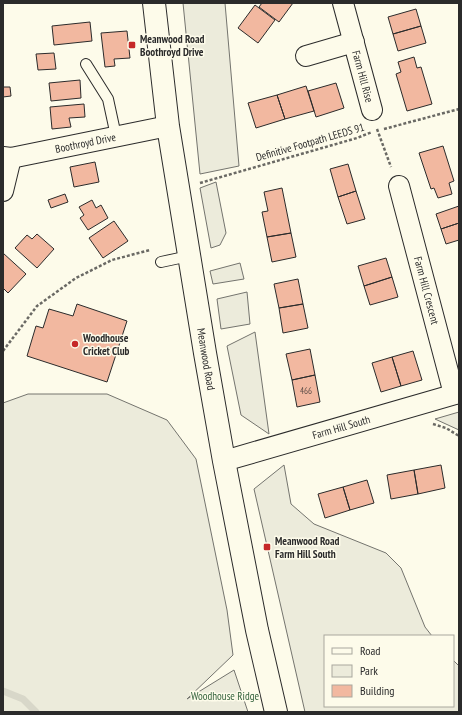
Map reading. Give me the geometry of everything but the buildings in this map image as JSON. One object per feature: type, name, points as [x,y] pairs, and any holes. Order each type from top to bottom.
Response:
[{"type":"street","name":"Meanwood Road","points":[[154,3],[168,126],[224,461],[257,630],[276,712]]},
{"type":"street","name":"Farm Hill Rise","points":[[343,3],[372,110]]},
{"type":"street","name":"Farm Hill Rise","points":[[306,56],[354,42]]},
{"type":"street","name":"Boothroyd Drive","points":[[7,158],[168,126]]},
{"type":"street","points":[[3,192],[7,158]]},
{"type":"street","name":"Farm Hill Crescent","points":[[399,186],[456,394]]},
{"type":"street","name":"Farm Hill South","points":[[224,461],[456,394]]},
{"type":"lane","points":[[86,64],[108,99],[116,136]]},
{"type":"lane","points":[[161,262],[189,256]]},
{"type":"path","name":"Definitive Footpath LEEDS 91","points":[[181,202],[196,199],[194,185],[205,181],[357,138],[377,130],[399,126],[459,109]]},
{"type":"path","points":[[372,110],[377,130],[399,186]]},
{"type":"path","points":[[3,351],[37,306],[76,278],[112,260],[156,249]]},
{"type":"green space","points":[[183,3],[225,3],[239,166],[200,174]]},
{"type":"green space","points":[[216,182],[226,233],[220,245],[211,248],[200,188]]},
{"type":"green space","points":[[240,263],[244,279],[213,284],[210,271]]},
{"type":"green space","points":[[247,292],[250,324],[221,329],[217,299]]},
{"type":"green space","points":[[255,332],[269,434],[241,415],[227,346]]},
{"type":"green space","name":"Woodhouse Ridge","points":[[28,394],[107,394],[167,420],[196,459],[227,610],[233,655],[187,699],[234,670],[248,712],[3,712],[3,403]]},
{"type":"green space","points":[[459,412],[459,430],[435,419]]},
{"type":"green space","points":[[284,465],[291,504],[314,524],[386,553],[401,568],[425,627],[431,635],[324,635],[324,707],[454,707],[454,661],[459,666],[459,712],[305,712],[254,489]]},
{"type":"waterway","points":[[3,691],[23,699],[36,712]]},
{"type":"place","name":"Meanwood Road Boothroyd Drive","points":[[132,45]]},
{"type":"place","name":"Woodhouse Cricket Club","points":[[75,344]]},
{"type":"place","name":"Meanwood Road Farm Hill South","points":[[267,547]]}]
